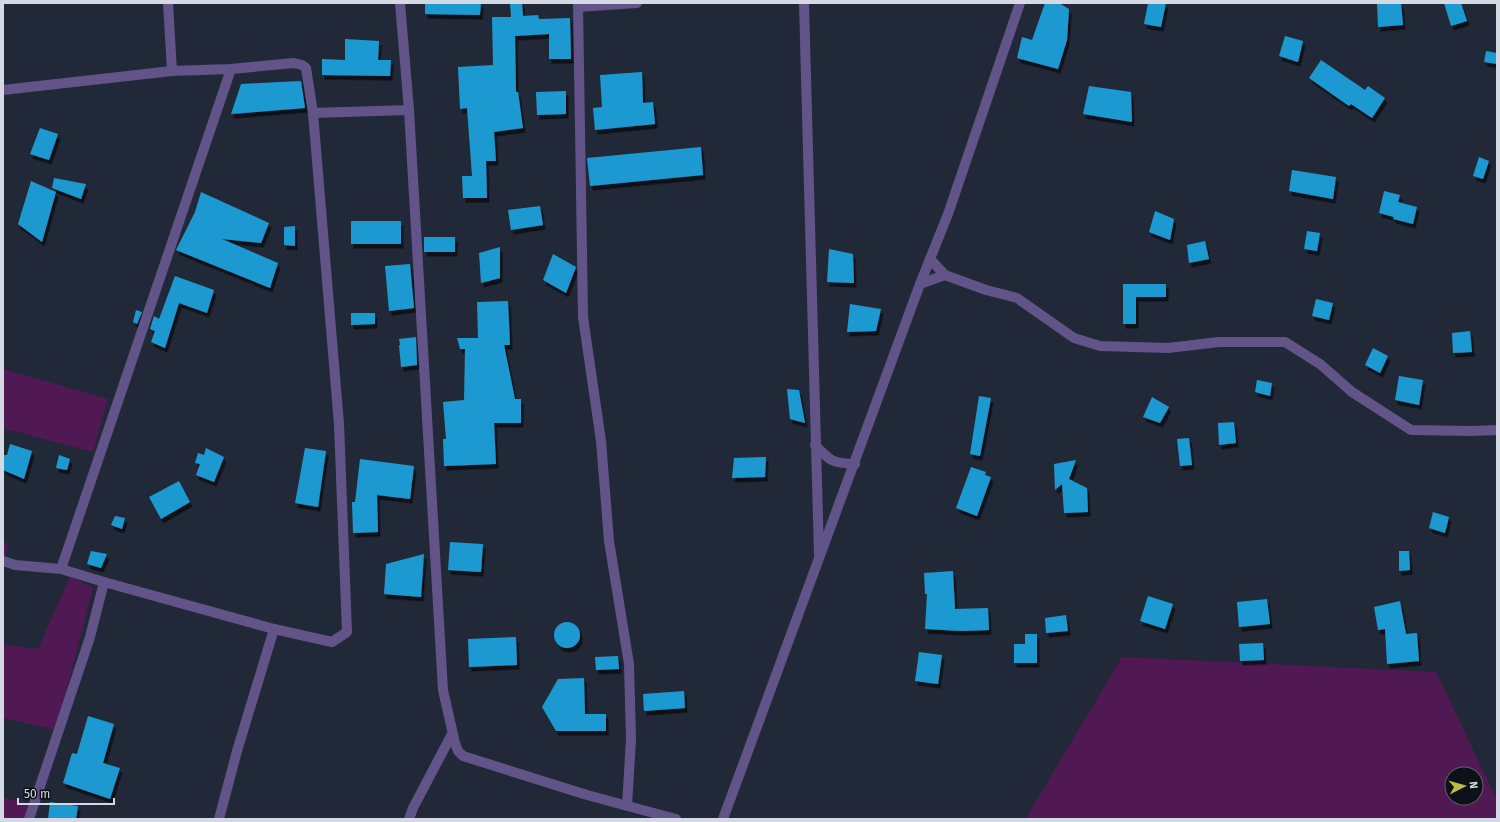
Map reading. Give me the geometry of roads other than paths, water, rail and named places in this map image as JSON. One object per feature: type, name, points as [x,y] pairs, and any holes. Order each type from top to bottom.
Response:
[{"type":"street","points":[[168,3],[172,71]]},
{"type":"street","points":[[400,3],[409,110],[443,690],[452,734],[458,751],[463,756],[587,795],[676,819]]},
{"type":"street","points":[[627,806],[632,738],[629,664],[609,541],[601,440],[583,317],[578,5],[638,3]]},
{"type":"street","points":[[804,3],[819,560]]},
{"type":"street","points":[[723,819],[855,464],[920,284],[948,214],[1020,3]]},
{"type":"street","points":[[3,90],[172,71],[231,69],[294,63],[302,65],[306,68],[313,113],[339,424],[347,632],[332,642],[274,629],[62,569],[15,565],[3,561]]},
{"type":"street","points":[[62,569],[129,366],[231,69]]},
{"type":"street","points":[[313,113],[409,110]]},
{"type":"street","points":[[930,259],[945,275],[986,290],[1017,298],[1074,338],[1100,346],[1168,348],[1219,342],[1285,342],[1320,364],[1352,392],[1411,430],[1497,430]]},
{"type":"street","points":[[920,284],[945,275]]},
{"type":"street","points":[[815,444],[830,460],[842,464],[855,464]]},
{"type":"street","points":[[29,819],[90,637],[104,582]]},
{"type":"street","points":[[219,819],[237,751],[274,629]]},
{"type":"street","points":[[409,819],[413,808],[452,734]]}]
